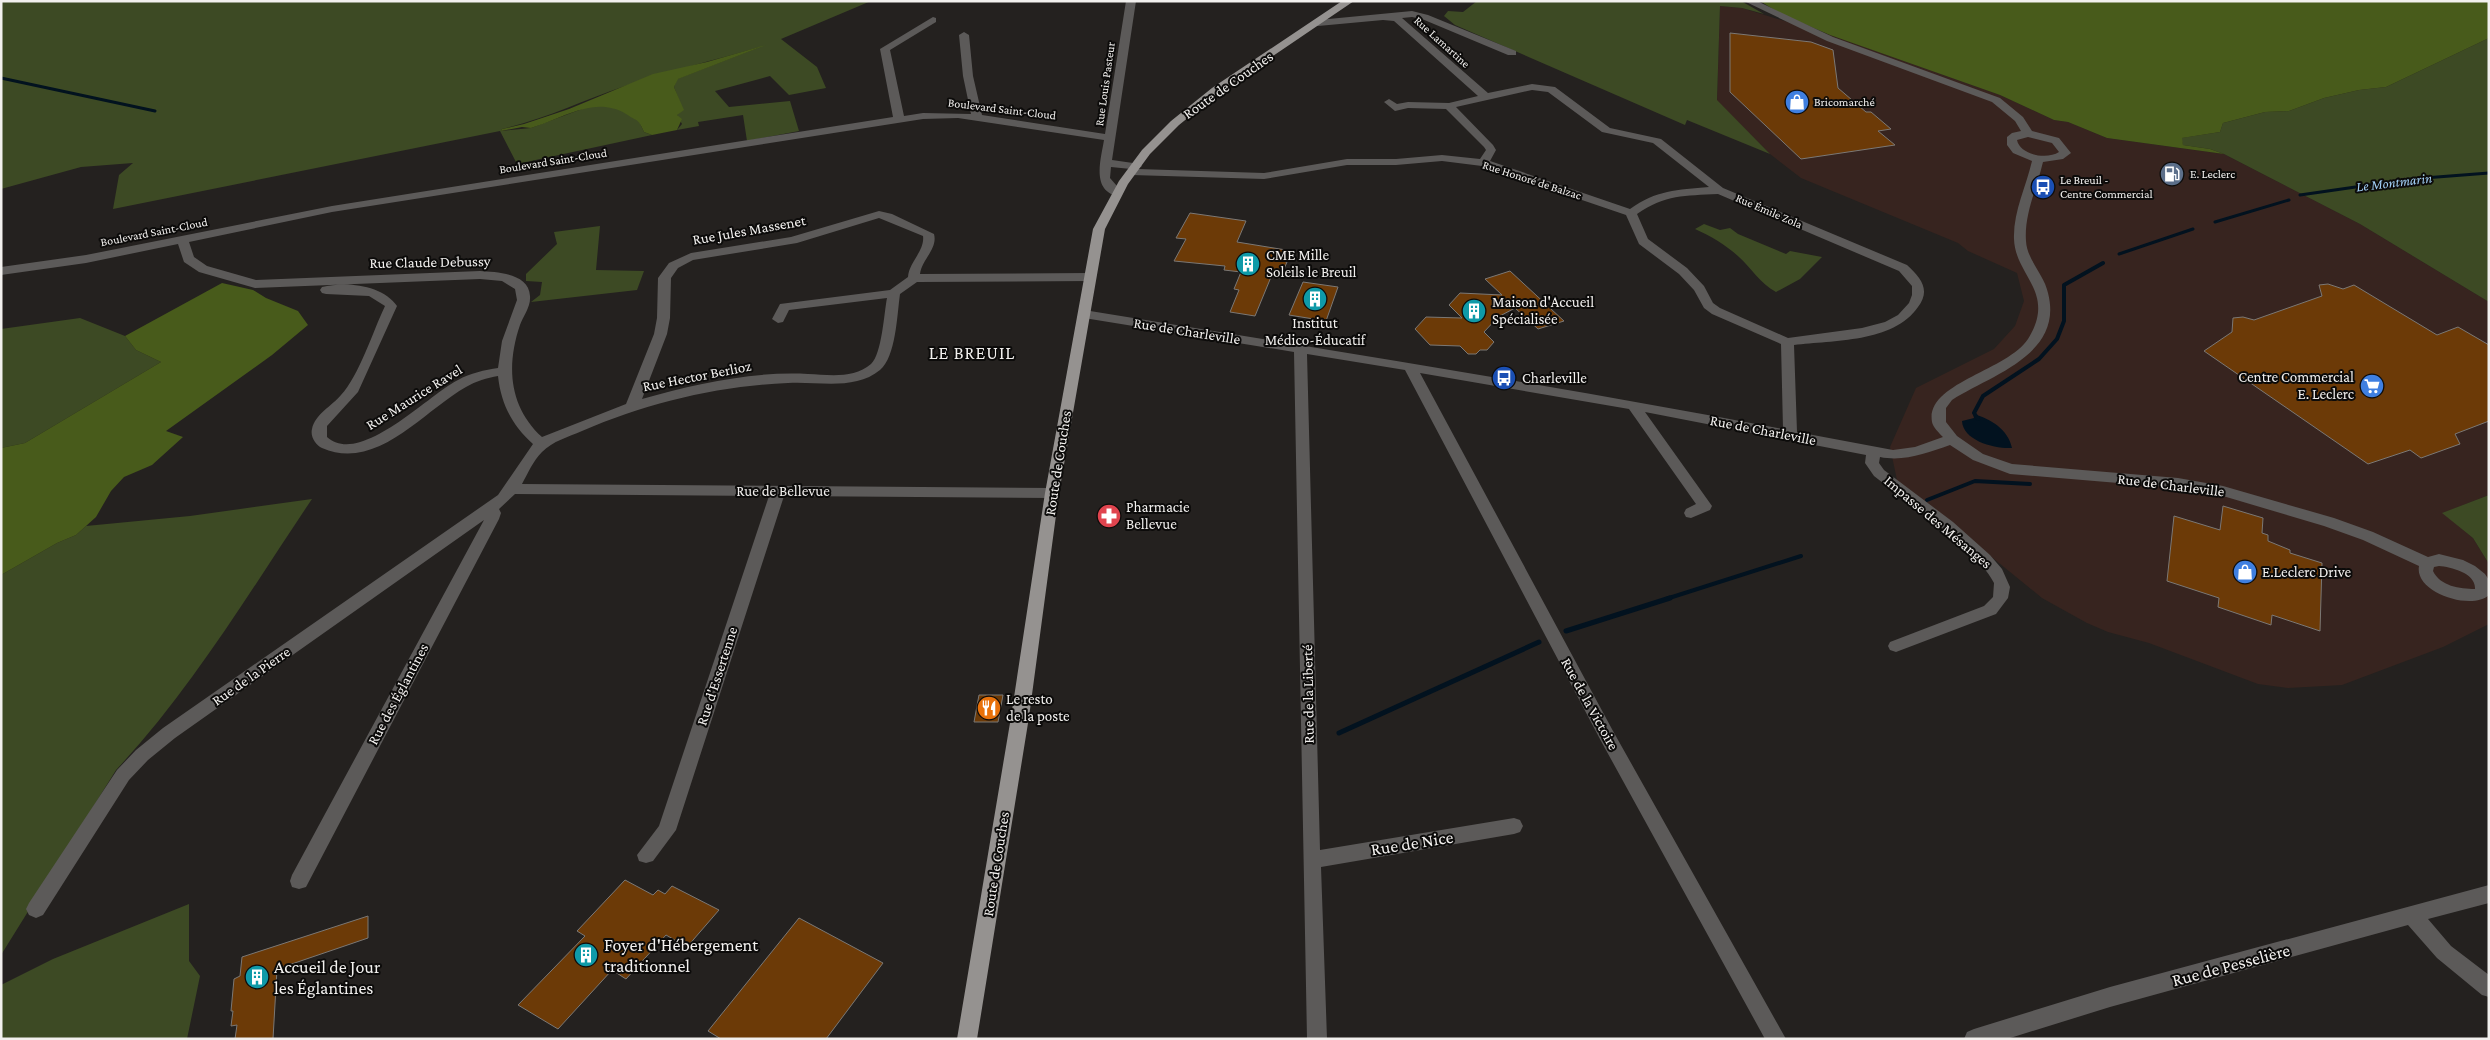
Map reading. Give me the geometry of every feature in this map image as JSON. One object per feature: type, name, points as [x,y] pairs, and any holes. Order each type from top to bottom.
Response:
[{"type":"main road","name":"Route de Couches","points":[[967,1039],[1018,726],[1052,493],[1099,229],[1127,178],[1158,139],[1203,99],[1318,24],[1349,1]]},
{"type":"street","name":"Rue Louis Pasteur","points":[[1105,167],[1131,1]]},
{"type":"street","points":[[1749,1],[1830,39],[1996,100],[2019,119],[2028,134]]},
{"type":"street","points":[[1391,17],[1412,14],[1425,17],[1512,53]]},
{"type":"street","name":"Rue Lamartine","points":[[1318,24],[1391,17],[1401,21],[1486,97]]},
{"type":"street","points":[[899,119],[885,49],[933,20]]},
{"type":"street","points":[[964,34],[968,76],[977,118]]},
{"type":"street","name":"Rue Émile Zola","points":[[1389,102],[1395,108],[1408,105],[1449,106],[1532,87],[1551,89],[1606,130],[1657,141],[1719,190],[1896,264],[1904,268],[1916,280],[1920,290],[1919,298],[1899,321],[1877,329],[1786,342]]},
{"type":"street","points":[[1449,106],[1488,145],[1491,150],[1484,163]]},
{"type":"street","name":"Boulevard Saint-Cloud","points":[[1,271],[86,259],[183,241],[332,209],[899,119],[939,115],[977,118],[1111,138]]},
{"type":"street","points":[[2028,134],[2050,138],[2064,148],[2065,153],[2059,158],[2038,159],[2022,154],[2010,143],[2011,139],[2016,135],[2028,134]]},
{"type":"street","name":"Rue Honoré de Balzac","points":[[1105,167],[1127,178],[1250,177],[1279,175],[1347,162],[1442,158],[1484,163],[1632,213]]},
{"type":"street","points":[[1952,440],[1939,423],[1938,408],[1954,392],[2021,355],[2036,334],[2044,316],[2044,302],[2039,284],[2023,255],[2020,242],[2020,223],[2038,159]]},
{"type":"street","points":[[1105,167],[1104,178],[1108,186],[1127,178]]},
{"type":"street","points":[[1719,190],[1678,193],[1651,199],[1632,213],[1643,241],[1683,271],[1700,288],[1708,305],[1716,312],[1786,342],[1790,435]]},
{"type":"street","name":"Rue Jules Massenet","points":[[633,405],[662,326],[665,308],[663,282],[666,273],[691,256],[792,240],[879,214],[888,216],[928,234],[931,240],[929,246],[917,261],[914,278]]},
{"type":"street","name":"Rue Claude Debussy","points":[[183,241],[188,259],[203,269],[255,284],[480,276],[505,278],[517,284],[523,291],[524,299],[508,340],[504,371],[508,402],[515,416],[525,429],[541,444]]},
{"type":"street","points":[[778,319],[784,307],[894,293],[914,278],[1090,277]]},
{"type":"street","name":"Rue Maurice Ravel","points":[[279,283],[278,285],[287,288],[370,293],[388,300],[391,306],[350,393],[320,425],[318,434],[322,442],[332,447],[345,449],[377,442],[457,386],[470,379],[504,371]]},
{"type":"street","name":"Rue Hector Berlioz","points":[[513,489],[525,465],[541,444],[633,405],[736,383],[795,378],[844,378],[868,372],[878,365],[886,350],[888,324],[894,293]]},
{"type":"street","name":"Rue de Charleville","points":[[1084,314],[1410,366],[1633,405],[1893,454],[1918,451],[1952,440],[1978,457],[2010,469],[2178,484],[2258,500],[2368,536],[2427,563]]},
{"type":"street","name":"Rue de la Liberté","points":[[1300,349],[1307,592],[1310,860],[1317,1039]]},
{"type":"street","name":"Rue de la Victoire","points":[[1410,366],[1607,736],[1776,1039]]},
{"type":"street","points":[[1633,405],[1705,506],[1691,513]]},
{"type":"street","name":"Impasse des Mésanges","points":[[1873,451],[1872,463],[1879,473],[1978,552],[1997,572],[2002,582],[2002,594],[1998,603],[1990,610],[1896,646]]},
{"type":"street","name":"Rue de Bellevue","points":[[513,489],[1052,493]]},
{"type":"street","name":"Rue de la Pierre","points":[[36,909],[75,851],[109,794],[142,755],[169,733],[490,508],[513,489]]},
{"type":"street","name":"Rue d'Essertenne","points":[[646,855],[667,830],[778,491]]},
{"type":"street","name":"Rue des Églantines","points":[[299,882],[492,519],[494,513],[490,508]]},
{"type":"street","points":[[2447,560],[2466,567],[2480,578],[2485,596],[2469,597],[2442,588],[2425,572],[2427,563],[2447,560]]},
{"type":"street","name":"Rue de Nice","points":[[1310,860],[1514,826]]},
{"type":"street","name":"Rue de Pesselière","points":[[1974,1039],[2110,997],[2489,894]]},
{"type":"street","points":[[2413,916],[2444,952],[2489,988]]},
{"type":"shaded area","points":[[1720,6],[1742,8],[1830,35],[2000,95],[2054,120],[2068,122],[2107,138],[2224,154],[2360,224],[2489,302],[2489,495],[2443,513],[2473,538],[2489,564],[2489,624],[2443,647],[2342,685],[2288,688],[2258,684],[2149,643],[2108,632],[2087,623],[2042,598],[1897,480],[1890,447],[1916,388],[1994,349],[2015,326],[2024,301],[2017,273],[1968,251],[1958,243],[1801,178],[1770,154],[1717,101]]},
{"type":"green space","points":[[1,1],[871,1],[781,39],[817,67],[826,88],[789,95],[770,76],[715,91],[729,107],[790,101],[799,131],[747,141],[743,115],[698,122],[699,126],[677,130],[682,124],[677,115],[681,105],[674,87],[677,79],[760,47],[675,70],[609,91],[534,120],[502,129],[501,131],[531,128],[590,106],[606,106],[619,109],[638,119],[644,132],[652,135],[517,164],[500,131],[113,209],[119,175],[133,163],[81,167],[1,189]]},
{"type":"green space","points":[[1477,1],[1741,1],[1764,14],[1742,8],[1720,6],[1717,100],[1770,154],[1687,120],[1685,125],[1455,25],[1444,16],[1448,11],[1463,12]]},
{"type":"green space","points":[[1760,1],[2489,1],[2489,38],[2386,87],[2359,90],[2324,98],[2289,111],[2265,112],[2223,123],[2220,132],[2182,138],[2183,145],[2210,149],[2224,154],[2107,138],[2068,122],[2054,120],[2000,95],[1830,35],[1781,14]]},
{"type":"green space","points":[[2489,38],[2489,302],[2360,224],[2224,154],[2210,149],[2183,145],[2181,138],[2220,132],[2223,123],[2265,112],[2289,111],[2324,98],[2359,90],[2386,87]]},
{"type":"green space","points":[[766,45],[678,79],[674,87],[684,110],[677,115],[682,119],[677,130],[652,135],[644,132],[639,122],[626,114],[602,107],[578,110],[531,128],[522,127],[501,131],[502,129],[524,124],[569,109],[653,74],[707,62]]},
{"type":"green space","points":[[1704,224],[1720,230],[1730,228],[1738,234],[1786,254],[1790,251],[1822,257],[1800,279],[1776,292],[1756,276],[1729,249],[1695,229]]},
{"type":"green space","points":[[600,226],[596,270],[644,271],[637,290],[531,302],[540,295],[542,282],[526,281],[526,274],[557,244],[554,232]]},
{"type":"green space","points":[[222,283],[253,290],[266,298],[298,311],[308,325],[272,355],[166,431],[183,437],[152,465],[124,477],[111,491],[96,517],[76,535],[57,543],[1,575],[1,448],[25,443],[161,362],[136,350],[125,336]]},
{"type":"green space","points":[[80,318],[125,336],[136,350],[161,362],[25,443],[1,448],[1,329]]},
{"type":"green space","points":[[2489,495],[2489,564],[2473,538],[2442,513]]},
{"type":"green space","points":[[312,499],[195,673],[144,739],[116,770],[1,955],[1,575],[57,543],[76,535],[86,526],[190,516]]},
{"type":"green space","points":[[189,904],[189,961],[200,976],[187,1039],[1,1039],[1,985],[53,959]]},
{"type":"water","points":[[1973,414],[1992,422],[2003,430],[2012,448],[1989,445],[1974,439],[1968,434],[1962,421],[1974,418]]},
{"type":"building","name":"Bricomarché","points":[[1730,33],[1811,42],[1833,50],[1838,88],[1866,112],[1871,112],[1891,129],[1878,131],[1895,145],[1801,159],[1730,92]]},
{"type":"building","name":"CME Mille Soleils le Breuil","points":[[1190,213],[1246,221],[1237,242],[1286,250],[1282,261],[1287,262],[1280,278],[1271,277],[1255,316],[1230,312],[1239,290],[1234,289],[1241,272],[1224,270],[1225,266],[1174,261],[1186,239],[1176,238]]},
{"type":"building","name":"Maison d'Accueil Spécialisée","points":[[1510,271],[1564,321],[1538,329],[1515,308],[1498,317],[1484,332],[1494,342],[1487,350],[1480,350],[1476,354],[1468,354],[1460,346],[1430,345],[1415,329],[1426,317],[1462,318],[1449,305],[1460,293],[1502,295],[1485,279]]},
{"type":"building","name":"Institut Médico-Éducatif","points":[[1303,282],[1338,287],[1326,321],[1289,315]]},
{"type":"building","name":"Centre Commercial E. Leclerc","points":[[2328,284],[2343,289],[2354,285],[2437,335],[2458,327],[2489,345],[2489,421],[2455,434],[2460,444],[2421,458],[2410,450],[2368,464],[2204,351],[2232,332],[2233,318],[2243,317],[2254,320],[2322,296],[2319,285]]},
{"type":"building","name":"E.Leclerc Drive","points":[[2223,506],[2263,518],[2262,533],[2268,535],[2268,541],[2290,550],[2290,553],[2322,563],[2320,631],[2272,615],[2271,625],[2218,607],[2219,598],[2167,581],[2174,516],[2220,530]]},
{"type":"building","name":"Le resto de la poste","points":[[979,695],[1003,695],[998,722],[974,722]]},
{"type":"building","name":"Foyer d'Hébergement traditionnel","points":[[625,880],[653,895],[658,890],[665,894],[672,886],[719,910],[687,947],[666,935],[626,979],[612,970],[558,1029],[518,1005],[585,936],[577,931]]},
{"type":"building","name":"Accueil de Jour les Églantines","points":[[368,916],[368,938],[277,969],[273,1039],[235,1039],[237,1025],[231,1026],[233,1011],[231,1011],[234,979],[240,976],[242,957]]},
{"type":"building","points":[[799,918],[883,963],[826,1039],[721,1039],[708,1031]]},
{"type":"waterway","points":[[1,78],[155,111]]},
{"type":"waterway","name":"Le Montmarin","points":[[2300,195],[2411,179],[2489,173]]},
{"type":"waterway","name":"Le Montmarin","points":[[2215,222],[2289,200]]},
{"type":"waterway","name":"Le Montmarin","points":[[2119,254],[2193,229]]},
{"type":"waterway","name":"Le Montmarin","points":[[1978,419],[1974,413],[1983,396],[2039,359],[2057,339],[2064,321],[2064,285],[2103,263]]},
{"type":"waterway","points":[[1927,500],[1975,481],[2030,484]]},
{"type":"waterway","points":[[1666,599],[1801,556]]},
{"type":"waterway","points":[[1566,631],[1670,598]]},
{"type":"waterway","points":[[1339,733],[1539,642]]},
{"type":"place","name":"Bricomarché","points":[[1797,102]]},
{"type":"place","name":"E. Leclerc","points":[[2172,174]]},
{"type":"place","name":"Le Breuil - Centre Commercial","points":[[2043,187]]},
{"type":"place","name":"CME Mille Soleils le Breuil","points":[[1248,264]]},
{"type":"place","name":"Institut Médico-Éducatif","points":[[1315,299]]},
{"type":"place","name":"Maison d'Accueil Spécialisée","points":[[1474,311]]},
{"type":"place","name":"Charleville","points":[[1504,378]]},
{"type":"place","name":"Centre Commercial E. Leclerc","points":[[2372,386]]},
{"type":"place","name":"Pharmacie Bellevue","points":[[1109,516]]},
{"type":"place","name":"E.Leclerc Drive","points":[[2245,572]]},
{"type":"place","name":"Le resto de la poste","points":[[989,708]]},
{"type":"place","name":"Foyer d'Hébergement traditionnel","points":[[586,955]]},
{"type":"place","name":"Accueil de Jour les Églantines","points":[[257,977]]},
{"type":"district","name":"LE BREUIL","points":[[972,353]]}]
